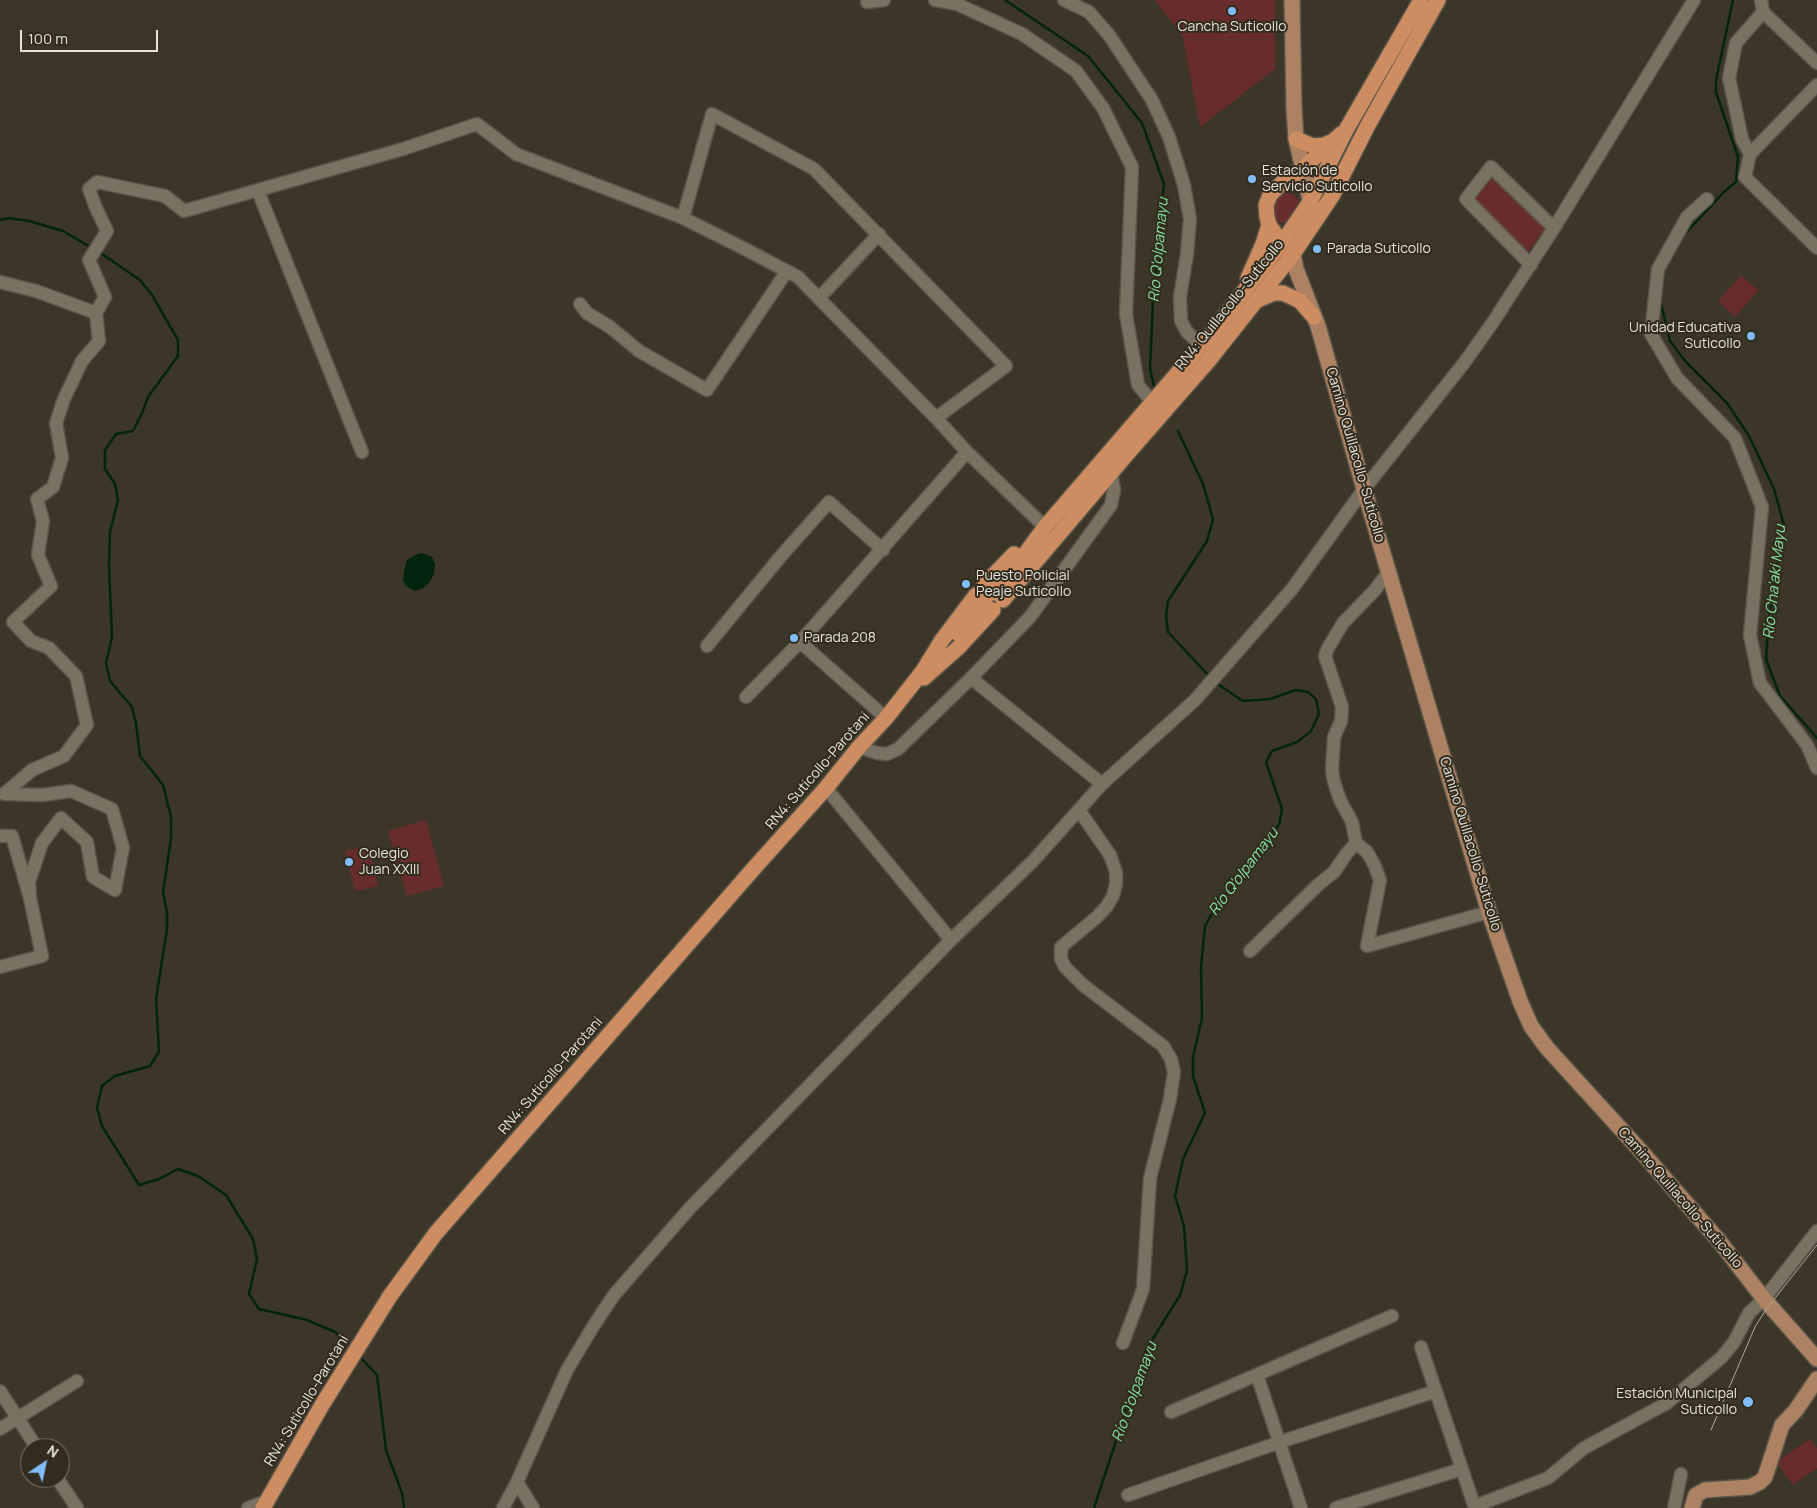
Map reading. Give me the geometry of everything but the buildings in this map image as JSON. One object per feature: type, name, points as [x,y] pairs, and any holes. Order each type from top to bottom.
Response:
[{"type":"highway","name":"RN4: Quillacollo-Suticollo","points":[[989,598],[1112,472],[1210,359],[1257,301],[1287,248],[1346,130],[1421,0]]},
{"type":"highway","name":"RN4: Quillacollo-Suticollo","points":[[989,598],[1020,561],[1045,526],[1154,403],[1237,302],[1287,248],[1315,222],[1332,196],[1368,125],[1438,0]]},
{"type":"highway","points":[[1237,302],[1264,244],[1269,224],[1266,205],[1270,195],[1346,130]]},
{"type":"highway","points":[[1296,139],[1313,146],[1324,145],[1333,141]]},
{"type":"highway","points":[[1269,224],[1287,248]]},
{"type":"highway","points":[[1257,301],[1274,294],[1283,293],[1300,301],[1314,317]]},
{"type":"highway","name":"RN4: Suticollo-Parotani","points":[[265,1505],[322,1405],[390,1296],[436,1233],[826,788],[859,747],[905,696],[923,671],[989,598]]},
{"type":"highway","name":"RN4: Suticollo-Parotani","points":[[905,696],[958,647],[989,598]]},
{"type":"main road","points":[[1292,0],[1296,139],[1315,222]]},
{"type":"main road","points":[[1283,182],[1291,164],[1296,139]]},
{"type":"main road","name":"Camino Quillacollo-Suticollo","points":[[1287,248],[1314,317],[1489,912],[1530,1026],[1547,1048],[1720,1242],[1764,1299],[1817,1359]]},
{"type":"main road","points":[[1692,1508],[1696,1495],[1706,1490],[1750,1487],[1765,1477],[1782,1425],[1796,1410],[1817,1379]]},
{"type":"street","points":[[867,2],[884,0]]},
{"type":"street","points":[[936,0],[957,4],[1022,34],[1076,71],[1103,108],[1132,167],[1126,314],[1138,385],[1154,403]]},
{"type":"street","points":[[1064,0],[1089,12],[1109,35],[1152,100],[1169,137],[1184,185],[1190,218],[1187,254],[1180,297],[1180,321],[1187,332],[1202,346]]},
{"type":"street","points":[[503,1508],[517,1482],[568,1370],[594,1324],[614,1295],[689,1209],[951,940],[1033,861],[1102,784],[1218,675],[1292,589],[1364,489],[1464,363],[1531,265],[1694,0]]},
{"type":"street","points":[[1750,154],[1742,138],[1729,78],[1736,43],[1762,6],[1817,63]]},
{"type":"street","points":[[1817,86],[1750,154],[1744,177],[1817,248]]},
{"type":"street","points":[[682,218],[712,114],[814,169],[1006,366],[936,418]]},
{"type":"street","points":[[30,898],[29,882],[42,843],[62,818],[87,842],[93,877],[115,890],[123,848],[112,809],[71,791],[42,795],[4,794],[32,770],[64,756],[87,725],[76,676],[49,648],[31,641],[13,622],[51,586],[38,555],[43,522],[37,499],[53,487],[62,458],[56,423],[64,399],[82,361],[99,341],[96,313],[105,297],[89,260],[107,231],[96,208],[90,189],[97,182],[164,196],[184,211],[403,149],[477,124],[516,154],[682,218],[798,277],[967,452],[1045,526]]},
{"type":"street","points":[[1531,265],[1466,199],[1491,167],[1554,228]]},
{"type":"street","points":[[258,191],[362,452]]},
{"type":"street","points":[[1707,199],[1687,217],[1658,269],[1650,334],[1677,378],[1735,438],[1762,507],[1750,635],[1760,683],[1807,745],[1817,768]]},
{"type":"street","points":[[819,298],[878,234]]},
{"type":"street","points":[[580,304],[587,313],[610,327],[639,351],[707,390],[787,271]]},
{"type":"street","points":[[0,282],[36,291],[96,313]]},
{"type":"street","points":[[746,697],[800,642],[883,550],[967,452]]},
{"type":"street","points":[[859,747],[886,754],[898,749],[971,678],[1030,616],[1111,505],[1114,490],[1112,472]]},
{"type":"street","points":[[707,646],[781,556],[830,502],[883,550]]},
{"type":"street","points":[[1389,571],[1375,590],[1343,623],[1325,656],[1342,707],[1341,721],[1334,737],[1332,770],[1334,782],[1340,800],[1352,822],[1356,843],[1367,852],[1380,880],[1367,946],[1489,912]]},
{"type":"street","points":[[800,642],[886,718]]},
{"type":"street","points":[[971,678],[1102,784]]},
{"type":"street","points":[[826,788],[951,940]]},
{"type":"street","points":[[1079,810],[1110,855],[1116,872],[1116,884],[1114,896],[1107,906],[1097,917],[1061,947],[1061,959],[1065,967],[1083,985],[1163,1046],[1171,1059],[1174,1072],[1170,1099],[1150,1178],[1143,1289],[1123,1343]]},
{"type":"street","points":[[0,836],[12,836],[30,898],[42,956],[0,966]]},
{"type":"street","points":[[1250,951],[1319,884],[1334,872],[1356,843]]},
{"type":"street","points":[[1420,1346],[1475,1507],[1548,1478],[1584,1448],[1666,1403],[1722,1357],[1734,1342],[1749,1313],[1764,1299],[1817,1231]]},
{"type":"street","points":[[1171,1412],[1392,1316]]},
{"type":"street","points":[[1257,1375],[1301,1508]]},
{"type":"street","points":[[0,1429],[77,1381]]},
{"type":"street","points":[[0,1391],[31,1438]]},
{"type":"street","points":[[1128,1495],[1280,1442],[1436,1391]]},
{"type":"street","points":[[1336,1508],[1462,1469]]},
{"type":"street","points":[[1674,1508],[1681,1474]]},
{"type":"street","points":[[517,1482],[533,1508]]},
{"type":"street","points":[[64,1488],[77,1508]]},
{"type":"street","points":[[248,1508],[265,1505]]},
{"type":"shaded area","points":[[1155,0],[1275,0],[1275,69],[1200,127],[1183,37]]},
{"type":"shaded area","points":[[1489,177],[1498,178],[1546,227],[1528,252],[1474,202],[1473,196]]},
{"type":"shaded area","points":[[1283,193],[1293,194],[1300,200],[1286,223],[1278,222],[1274,218],[1271,203],[1278,195]]},
{"type":"shaded area","points":[[1741,275],[1758,290],[1735,317],[1718,301]]},
{"type":"shaded area","points":[[422,553],[432,557],[435,564],[434,574],[429,583],[415,591],[406,586],[403,580],[404,572],[407,560]]},
{"type":"shaded area","points":[[426,820],[444,886],[407,896],[388,831]]},
{"type":"shaded area","points":[[369,846],[378,886],[355,891],[345,851]]},
{"type":"shaded area","points":[[1810,1439],[1817,1448],[1817,1468],[1793,1485],[1776,1462]]},
{"type":"waterway","name":"Río Q'olpamayu","points":[[1005,0],[1088,56],[1142,123],[1164,184],[1153,299],[1150,369],[1154,386]]},
{"type":"waterway","name":"Río Cha'aki Mayu","points":[[1681,238],[1724,192],[1736,182],[1738,157],[1716,92],[1716,80],[1733,0]]},
{"type":"waterway","points":[[0,220],[9,218],[29,221],[63,231],[92,248]]},
{"type":"waterway","points":[[99,252],[140,280],[152,295],[178,340],[178,356],[148,397],[133,431],[116,434],[105,450],[105,469],[115,484],[118,500],[110,532],[109,566],[112,637],[106,663],[110,681],[132,707],[140,756],[163,785],[171,817],[171,838],[163,893],[167,912],[167,929],[156,999],[159,1052],[150,1066],[115,1076],[102,1086],[97,1108],[102,1126],[139,1185],[159,1179],[178,1169],[198,1176],[226,1195],[253,1239],[257,1259],[249,1294],[259,1309],[307,1320],[335,1332],[345,1342]]},
{"type":"waterway","name":"Río Cha'aki Mayu","points":[[1663,279],[1665,267]]},
{"type":"waterway","name":"Río Cha'aki Mayu","points":[[1660,299],[1670,341],[1686,362],[1727,403],[1749,436],[1774,489],[1784,525],[1769,618],[1766,659],[1780,696],[1817,738]]},
{"type":"waterway","name":"Río Q'olpamayu","points":[[1178,431],[1203,484],[1213,519],[1207,541],[1168,601],[1166,616],[1168,632],[1210,677]]},
{"type":"waterway","name":"Río Q'olpamayu","points":[[1094,1508],[1146,1350],[1180,1295],[1187,1271],[1184,1226],[1175,1196],[1183,1159],[1205,1113],[1193,1076],[1193,1057],[1202,1018],[1201,967],[1205,926],[1219,901],[1255,863],[1265,840],[1279,825],[1282,809],[1266,762],[1272,751],[1297,742],[1311,731],[1319,714],[1316,699],[1308,692],[1296,690],[1270,699],[1243,701],[1216,683]]},
{"type":"waterway","points":[[359,1356],[377,1375],[386,1450],[402,1493],[404,1508]]},
{"type":"tram line","points":[[1711,1430],[1755,1327],[1765,1311],[1817,1245]]},
{"type":"place","name":"Cancha Suticollo","points":[[1232,11]]},
{"type":"place","name":"Estación de Servicio Suticollo","points":[[1252,179]]},
{"type":"place","name":"Parada Suticollo","points":[[1317,249]]},
{"type":"place","name":"Unidad Educativa Suticollo","points":[[1751,336]]},
{"type":"place","name":"Puesto Policial Peaje Suticollo","points":[[966,584]]},
{"type":"place","name":"Parada 208","points":[[794,638]]},
{"type":"place","name":"Colegio Juan XXIII","points":[[349,862]]},
{"type":"place","name":"Estación Municipal Suticollo","points":[[1748,1402]]}]
